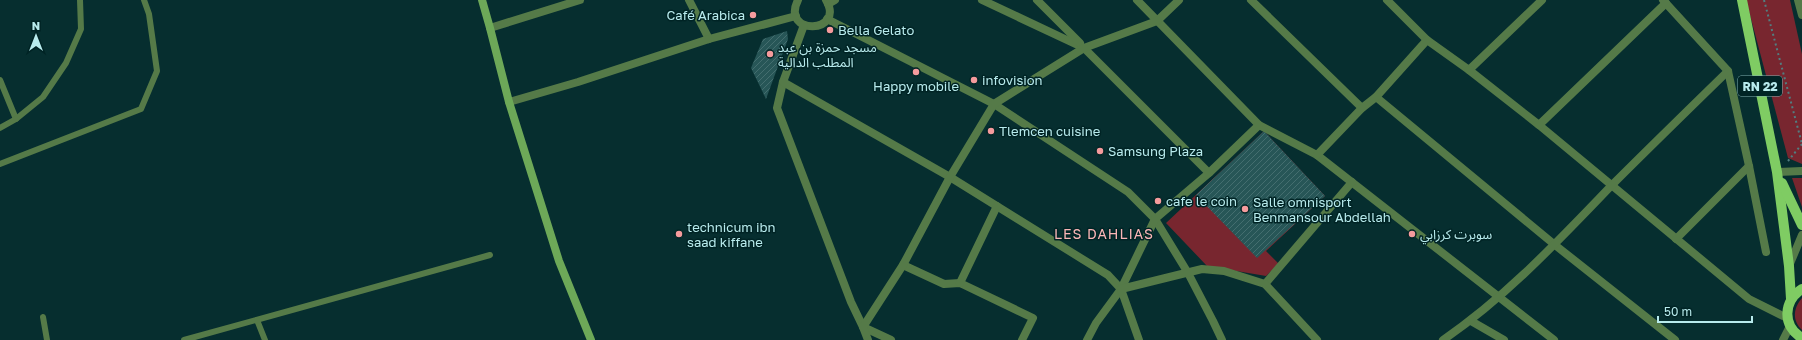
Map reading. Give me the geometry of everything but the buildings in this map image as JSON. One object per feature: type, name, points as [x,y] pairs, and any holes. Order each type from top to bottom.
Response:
[{"type":"main road","name":"RN 22","points":[[1742,0],[1777,172],[1789,266],[1791,299]]},
{"type":"main road","name":"RN 22","points":[[1777,172],[1792,207],[1802,225]]},
{"type":"main road","points":[[1802,289],[1791,299],[1787,311],[1789,322],[1794,331],[1802,339]]},
{"type":"street","points":[[482,0],[509,102],[559,261],[591,340]]},
{"type":"street","points":[[490,28],[580,0]]},
{"type":"street","points":[[689,0],[709,39]]},
{"type":"street","points":[[798,0],[796,6],[796,16],[804,25],[809,27],[820,26],[827,19],[830,1]]},
{"type":"street","points":[[982,0],[1084,48]]},
{"type":"street","points":[[1037,0],[1209,173]]},
{"type":"street","points":[[1138,0],[1259,125],[1317,155],[1498,298],[1554,340]]},
{"type":"street","points":[[863,327],[903,265],[950,177],[994,104],[1084,48],[1157,21],[1178,0]]},
{"type":"street","points":[[1251,0],[1362,108]]},
{"type":"street","points":[[1387,0],[1427,40],[1469,70],[1539,126],[1749,299],[1789,322],[1783,340]]},
{"type":"street","points":[[1469,70],[1542,0]]},
{"type":"street","points":[[1798,0],[1802,15]]},
{"type":"street","points":[[1539,126],[1664,2],[1728,71],[1766,252]]},
{"type":"street","points":[[509,102],[578,82],[709,39],[796,16]]},
{"type":"street","points":[[827,19],[994,104],[1128,192],[1155,219],[1188,273],[1222,340]]},
{"type":"street","points":[[804,25],[783,82],[777,108],[851,302],[868,340]]},
{"type":"street","points":[[1317,155],[1362,108],[1376,97],[1427,40]]},
{"type":"street","points":[[1443,340],[1471,321],[1555,245],[1611,186],[1728,71]]},
{"type":"street","points":[[783,82],[950,177],[1108,275],[1121,289],[1139,340]]},
{"type":"street","points":[[1376,97],[1555,245],[1675,340]]},
{"type":"street","points":[[1087,340],[1096,323],[1121,289],[1155,219],[1209,173],[1259,125]]},
{"type":"street","points":[[1676,240],[1749,166]]},
{"type":"street","points":[[1777,172],[1802,171]]},
{"type":"street","points":[[1265,284],[1352,182]]},
{"type":"street","points":[[960,283],[997,206]]},
{"type":"street","name":"RN 22","points":[[1789,266],[1802,235]]},
{"type":"street","points":[[903,265],[944,284],[960,283],[1033,318],[1022,340]]},
{"type":"street","points":[[1121,289],[1202,269],[1224,271],[1265,284],[1317,340]]},
{"type":"street","points":[[1471,321],[1504,340]]},
{"type":"street","points":[[863,327],[891,340]]},
{"type":"lane","points":[[0,128],[16,120],[43,97],[66,63],[81,29],[80,0]]},
{"type":"lane","points":[[0,164],[141,109],[157,71],[149,14],[144,0]]},
{"type":"lane","points":[[0,80],[16,120]]},
{"type":"lane","points":[[184,340],[490,255]]},
{"type":"lane","points":[[43,317],[48,340]]},
{"type":"lane","points":[[257,320],[265,340]]},
{"type":"path","points":[[1764,0],[1802,144],[1788,161]]},
{"type":"shaded area","points":[[1746,0],[1790,0],[1802,54],[1802,164],[1788,158]]},
{"type":"shaded area","name":"Salle omnisport Benmansour Abdellah","points":[[1264,131],[1325,196],[1266,251],[1279,264],[1266,276],[1207,266],[1166,223]]},
{"type":"shaded area","points":[[1792,178],[1802,178],[1802,207]]},
{"type":"shaded area","points":[[1802,298],[1802,330],[1795,319],[1795,310]]},
{"type":"place","name":"Café Arabica","points":[[753,15]]},
{"type":"place","name":"Bella Gelato","points":[[830,30]]},
{"type":"place","name":"مسجد حمزة بن عبد المطلب الدالية","points":[[770,54]]},
{"type":"place","name":"Happy mobile","points":[[916,72]]},
{"type":"place","name":"infovision","points":[[974,80]]},
{"type":"place","name":"Tlemcen cuisine","points":[[991,131]]},
{"type":"place","name":"Samsung Plaza","points":[[1100,151]]},
{"type":"place","name":"cafe le coin","points":[[1158,201]]},
{"type":"place","name":"Salle omnisport Benmansour Abdellah","points":[[1245,209]]},
{"type":"place","name":"technicum ibn saad kiffane","points":[[679,234]]},
{"type":"place","name":"سوبرت كرزابي","points":[[1412,234]]},
{"type":"district","name":"LES DAHLIAS","points":[[1104,233]]}]
